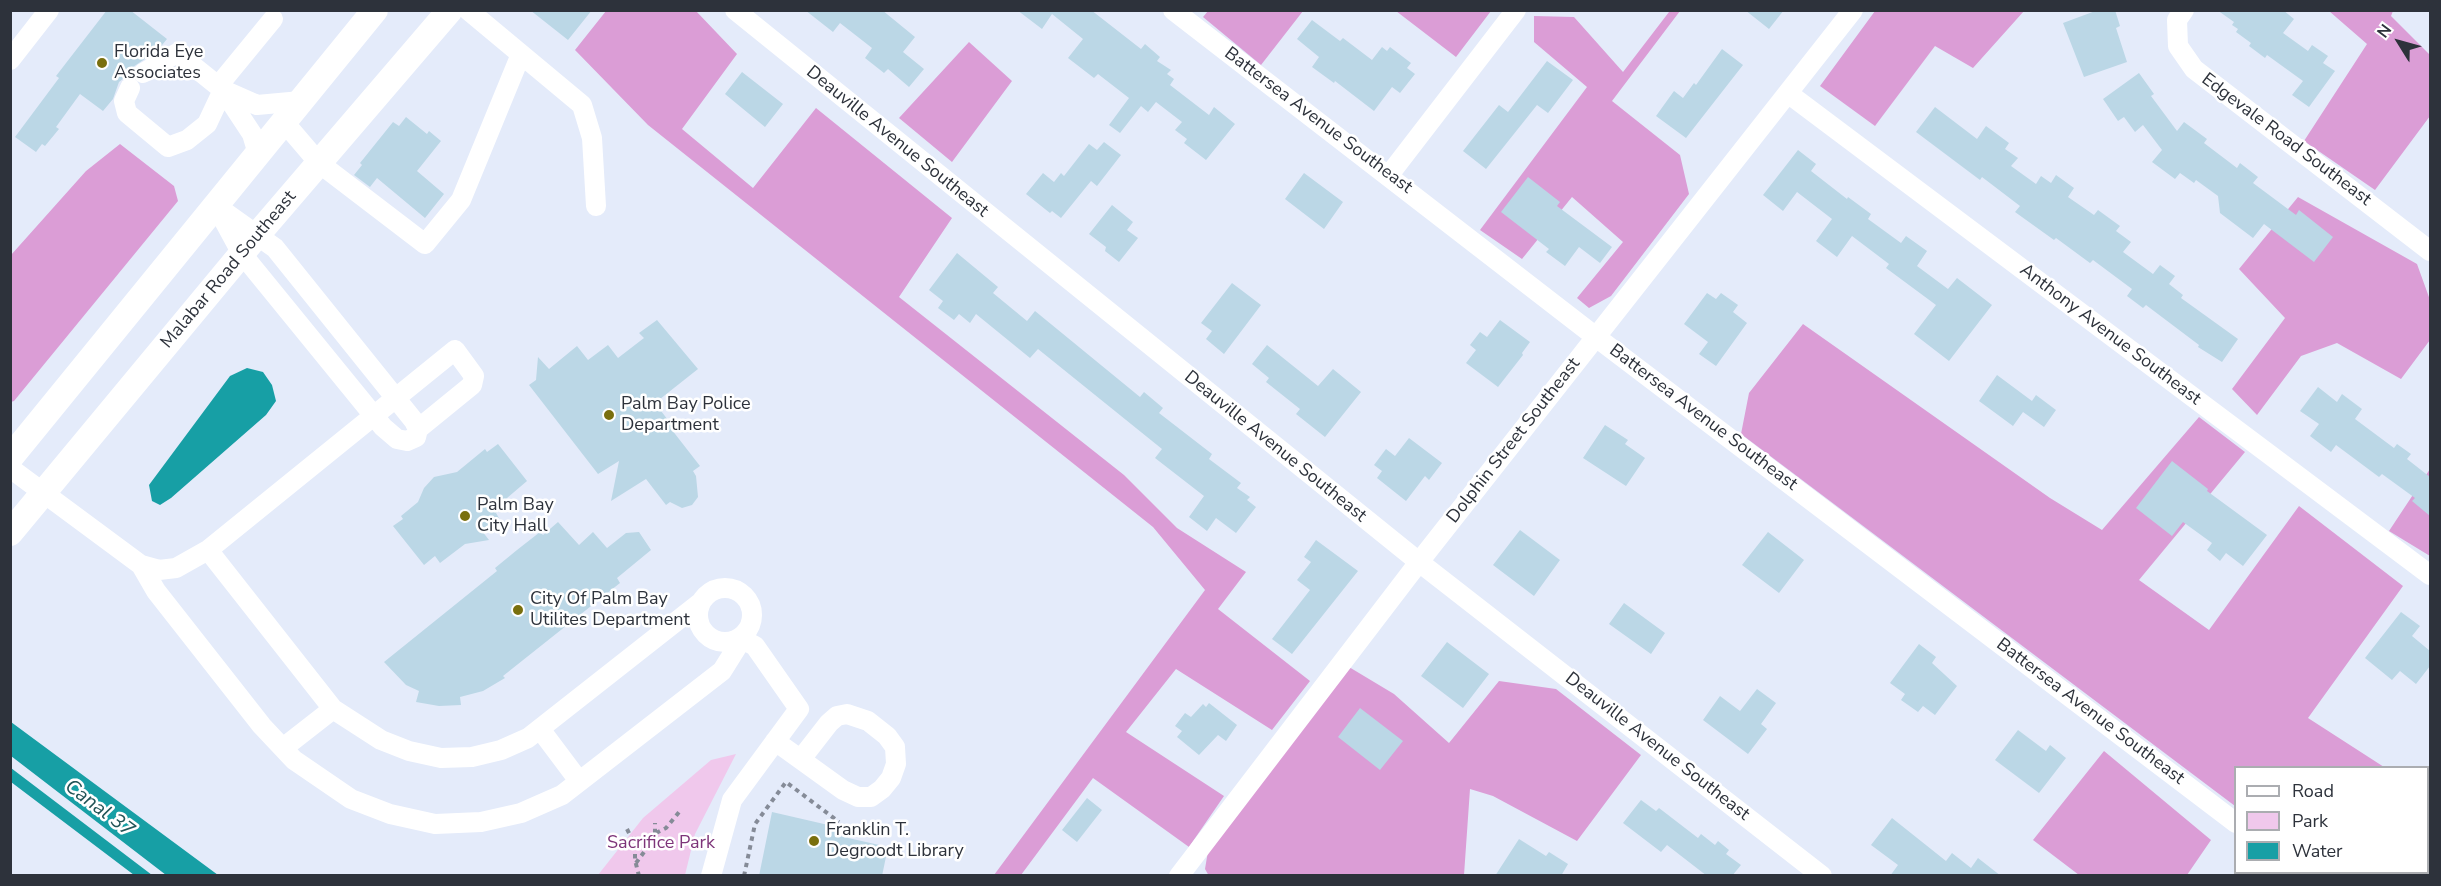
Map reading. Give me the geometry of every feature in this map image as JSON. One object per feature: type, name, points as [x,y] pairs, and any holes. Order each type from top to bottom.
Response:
[{"type":"main road","points":[[10,458],[375,10]]},
{"type":"main road","name":"Malabar Road Southeast","points":[[10,533],[258,234],[450,10]]},
{"type":"street","points":[[10,60],[50,10]]},
{"type":"street","points":[[468,10],[582,105],[592,138],[596,206]]},
{"type":"street","name":"Deauville Avenue Southeast","points":[[735,10],[1419,562],[1822,876]]},
{"type":"street","points":[[1389,175],[1516,10]]},
{"type":"street","name":"Dolphin Street Southeast","points":[[1179,875],[1419,562],[1853,10]]},
{"type":"street","name":"Edgevale Road Southeast","points":[[2184,10],[2177,20],[2178,46],[2194,69],[2430,250]]},
{"type":"street","name":"Battersea Avenue Southeast","points":[[1181,13],[1596,337],[2234,822]]},
{"type":"street","points":[[273,19],[221,88],[207,124],[188,140],[168,147],[127,113],[124,101],[136,80],[177,53],[221,88],[257,105],[300,102]]},
{"type":"street","points":[[284,122],[319,163],[425,244],[461,200],[521,54]]},
{"type":"street","points":[[221,88],[252,134],[258,154]]},
{"type":"street","name":"Anthony Avenue Southeast","points":[[1789,94],[2430,575]]},
{"type":"street","points":[[216,206],[275,248],[418,429]]},
{"type":"street","points":[[10,468],[141,565],[159,570],[176,568],[208,550],[373,414],[455,350],[474,376],[472,385],[418,429],[416,437],[407,441],[397,439],[373,414],[242,254],[216,206]]},
{"type":"street","points":[[141,565],[156,591],[262,726],[294,760],[351,799],[390,814],[435,824],[481,822],[521,813],[562,795],[722,671],[752,620],[751,607],[744,595],[733,589],[717,589],[528,738],[501,750],[472,757],[441,758],[410,751],[381,740],[333,709],[208,550]]},
{"type":"street","points":[[701,602],[698,620],[708,637],[724,643],[737,640],[745,635]]},
{"type":"street","points":[[711,876],[732,800],[799,709],[745,635]]},
{"type":"street","points":[[283,748],[333,709]]},
{"type":"street","points":[[775,741],[843,790],[858,797],[871,797],[882,789],[891,778],[896,764],[895,747],[887,735],[867,721],[847,714],[837,716],[829,723],[801,759]]},
{"type":"street","points":[[540,729],[579,781]]},
{"type":"path","points":[[744,876],[755,824],[786,782],[839,822]]},
{"type":"path","points":[[655,834],[666,828],[680,811]]},
{"type":"path","points":[[636,864],[648,850],[655,834],[655,823]]},
{"type":"path","points":[[627,829],[636,845],[636,864],[639,876]]},
{"type":"green space","name":"Sacrifice Park","points":[[736,754],[695,834],[685,875],[598,875],[643,818],[711,760]]},
{"type":"shaded area","points":[[1491,10],[1456,57],[1396,11]]},
{"type":"shaded area","points":[[606,11],[696,11],[737,54],[682,129],[753,188],[816,108],[952,218],[899,297],[1124,475],[1177,528],[1246,572],[1218,609],[1310,681],[1272,730],[1176,669],[1126,732],[1224,796],[1189,847],[1093,778],[1021,875],[994,875],[1205,590],[1153,527],[648,125],[575,50]]},
{"type":"shaded area","points":[[1208,11],[1303,11],[1261,65],[1203,17]]},
{"type":"shaded area","points":[[1668,11],[1680,11],[1612,101],[1680,155],[1689,194],[1611,296],[1589,308],[1577,298],[1623,242],[1572,197],[1522,259],[1480,230],[1587,87],[1534,42],[1534,16],[1574,17],[1623,72]]},
{"type":"shaded area","points":[[1875,11],[2024,11],[1973,68],[1935,46],[1875,126],[1820,86]]},
{"type":"shaded area","points":[[2329,11],[2393,11],[2391,16],[2430,55],[2430,116],[2375,190],[2304,141],[2367,44]]},
{"type":"shaded area","points":[[969,42],[1012,81],[952,162],[899,118]]},
{"type":"shaded area","points":[[120,144],[174,186],[178,201],[11,402],[11,255],[86,171]]},
{"type":"shaded area","points":[[2298,197],[2417,264],[2430,300],[2430,340],[2401,379],[2337,343],[2301,356],[2257,415],[2232,389],[2285,318],[2239,269]]},
{"type":"shaded area","points":[[1803,324],[2050,498],[2102,530],[2199,417],[2245,452],[2139,580],[2209,630],[2299,506],[2403,586],[2308,718],[2382,766],[2234,766],[2234,805],[1741,434],[1749,393]]},
{"type":"shaded area","points":[[2430,469],[2430,556],[2389,531]]},
{"type":"shaded area","points":[[1349,667],[1394,694],[1449,743],[1499,681],[1556,689],[1641,755],[1577,841],[1493,796],[1470,789],[1464,875],[1209,876],[1205,869],[1208,851]]},
{"type":"shaded area","points":[[2104,751],[2211,840],[2187,875],[2079,875],[2033,840]]},
{"type":"shaded area","points":[[2430,797],[2430,875],[2327,876],[2324,874],[2429,874]]},
{"type":"water","points":[[247,368],[263,372],[272,385],[276,401],[266,415],[171,498],[160,505],[152,501],[149,485],[230,376]]},
{"type":"water","name":"Canal 37","points":[[10,722],[218,875],[166,875],[11,756]]},
{"type":"water","points":[[10,768],[152,875],[134,875],[11,782]]},
{"type":"building","name":"Florida Eye Associates","points":[[107,10],[130,10],[167,39],[158,50],[133,67],[132,76],[119,82],[113,99],[103,111],[80,94],[56,127],[59,129],[45,146],[42,144],[36,152],[15,137],[59,78],[56,76]]},
{"type":"building","points":[[530,10],[592,10],[568,40]]},
{"type":"building","points":[[805,10],[882,10],[915,37],[903,52],[924,69],[909,87],[888,69],[884,73],[865,58],[872,48],[840,23],[833,32]]},
{"type":"building","points":[[1017,10],[1091,10],[1141,49],[1145,44],[1160,57],[1157,61],[1171,70],[1167,74],[1174,79],[1170,85],[1209,115],[1214,107],[1235,124],[1206,160],[1184,143],[1187,139],[1175,130],[1182,122],[1156,102],[1148,112],[1141,106],[1120,133],[1109,125],[1129,98],[1098,74],[1094,78],[1068,58],[1083,39],[1052,14],[1042,29]]},
{"type":"building","points":[[1745,10],[1784,10],[1769,29]]},
{"type":"building","points":[[2098,10],[2115,10],[2120,26],[2116,28],[2127,62],[2084,77],[2063,23]]},
{"type":"building","points":[[2217,10],[2283,10],[2294,19],[2283,33],[2308,51],[2312,45],[2328,56],[2323,63],[2335,71],[2309,107],[2292,95],[2303,81],[2267,55],[2265,58],[2249,46],[2251,43],[2236,32],[2238,29],[2232,25],[2234,22]]},
{"type":"building","points":[[1312,20],[1340,41],[1343,38],[1372,60],[1382,47],[1387,51],[1390,47],[1411,63],[1407,68],[1415,74],[1400,93],[1392,87],[1374,111],[1335,81],[1334,83],[1312,67],[1319,57],[1297,39]]},
{"type":"building","points":[[1722,49],[1743,65],[1686,138],[1656,116],[1674,91],[1683,98],[1694,83],[1696,85]]},
{"type":"building","points":[[1547,61],[1573,80],[1548,113],[1537,105],[1486,169],[1463,151],[1499,105],[1508,112]]},
{"type":"building","points":[[742,72],[783,104],[765,127],[725,94]]},
{"type":"building","points":[[2139,73],[2154,94],[2151,96],[2177,131],[2184,122],[2207,139],[2204,143],[2237,168],[2240,163],[2258,177],[2253,183],[2296,215],[2299,210],[2333,237],[2314,262],[2264,224],[2253,238],[2220,213],[2218,196],[2196,180],[2194,183],[2180,173],[2175,179],[2152,162],[2162,150],[2143,125],[2135,132],[2124,117],[2118,121],[2103,99]]},
{"type":"building","points":[[1935,107],[1977,139],[1986,126],[2009,143],[2005,149],[2018,158],[2011,166],[2036,184],[2041,176],[2051,183],[2056,175],[2074,188],[2068,197],[2094,215],[2098,210],[2120,226],[2116,231],[2131,242],[2123,252],[2153,274],[2160,265],[2175,276],[2169,284],[2183,295],[2181,298],[2238,339],[2222,362],[2198,347],[2199,345],[2146,305],[2143,308],[2127,296],[2132,289],[2093,260],[2090,263],[2015,212],[2020,206],[1982,177],[1980,180],[1916,132]]},
{"type":"building","points":[[406,117],[427,134],[429,131],[441,141],[417,171],[444,194],[425,218],[377,178],[370,187],[354,175],[362,165],[360,163],[393,122],[399,126]]},
{"type":"building","points":[[1104,142],[1121,155],[1097,186],[1091,181],[1061,218],[1052,211],[1050,213],[1026,194],[1043,173],[1054,182],[1061,173],[1064,176],[1089,144],[1097,150]]},
{"type":"building","points":[[1798,150],[1816,164],[1811,171],[1871,214],[1868,219],[1901,243],[1906,236],[1927,251],[1917,266],[1948,289],[1957,278],[1992,305],[1949,361],[1914,334],[1936,305],[1886,268],[1889,264],[1852,236],[1837,257],[1816,241],[1832,219],[1797,192],[1783,211],[1763,195]]},
{"type":"building","points":[[1304,173],[1343,202],[1324,229],[1285,199]]},
{"type":"building","points":[[1528,177],[1560,202],[1557,206],[1612,247],[1600,263],[1579,247],[1565,266],[1546,252],[1549,249],[1501,212]]},
{"type":"building","points":[[1112,205],[1133,222],[1127,230],[1138,238],[1119,262],[1105,251],[1106,247],[1089,234]]},
{"type":"building","points":[[957,253],[998,287],[993,293],[1027,321],[1035,311],[1140,397],[1144,392],[1163,408],[1159,413],[1212,454],[1209,459],[1241,483],[1237,488],[1250,497],[1247,500],[1256,507],[1236,533],[1216,518],[1207,531],[1189,517],[1204,496],[1155,458],[1162,449],[1038,349],[1030,358],[976,314],[970,323],[959,314],[954,320],[938,308],[943,301],[929,290]]},
{"type":"building","points":[[1232,283],[1261,305],[1224,354],[1206,339],[1212,331],[1201,323]]},
{"type":"building","points":[[1707,293],[1716,299],[1721,293],[1738,305],[1733,312],[1747,323],[1716,366],[1699,354],[1708,342],[1684,324]]},
{"type":"building","name":"Palm Bay Police Department","points":[[657,320],[698,369],[655,403],[674,428],[672,430],[700,466],[693,471],[696,476],[698,497],[692,505],[682,508],[670,502],[666,505],[646,479],[611,501],[619,461],[598,474],[529,385],[536,380],[538,357],[549,369],[577,346],[588,360],[608,345],[618,358],[644,338],[639,333]]},
{"type":"building","points":[[1500,320],[1530,342],[1522,353],[1523,355],[1498,387],[1466,363],[1476,350],[1470,345],[1480,332],[1487,337]]},
{"type":"building","points":[[1267,345],[1318,386],[1333,369],[1361,392],[1325,437],[1296,414],[1300,409],[1266,382],[1269,378],[1252,364]]},
{"type":"building","points":[[1997,375],[2032,401],[2036,395],[2056,410],[2044,427],[2023,412],[2013,426],[1979,401]]},
{"type":"building","points":[[2318,387],[2337,402],[2342,394],[2362,409],[2355,419],[2394,448],[2397,444],[2411,454],[2407,459],[2430,477],[2430,516],[2412,501],[2415,498],[2382,474],[2379,477],[2336,445],[2331,452],[2310,436],[2319,424],[2300,411]]},
{"type":"building","points":[[1605,425],[1628,440],[1625,444],[1645,458],[1626,486],[1583,458]]},
{"type":"building","points":[[1409,438],[1442,463],[1429,480],[1425,476],[1406,501],[1377,478],[1382,471],[1374,465],[1386,449],[1395,456]]},
{"type":"building","points":[[498,444],[527,481],[500,504],[503,507],[496,513],[499,518],[482,531],[489,540],[465,544],[440,563],[435,556],[424,565],[393,526],[403,519],[401,516],[418,502],[424,488],[434,477],[457,472],[485,449],[487,452]]},
{"type":"building","points":[[2172,461],[2208,489],[2207,491],[2267,535],[2243,566],[2226,553],[2220,561],[2207,550],[2212,543],[2183,522],[2172,536],[2136,508]]},
{"type":"building","name":"City Of Palm Bay Utilites Department","points":[[558,522],[579,545],[593,532],[607,548],[626,533],[639,532],[651,550],[617,578],[620,583],[503,676],[505,678],[483,691],[460,697],[461,705],[439,706],[416,702],[419,691],[406,685],[384,662],[497,571],[495,568],[517,550],[540,532],[543,535]]},
{"type":"building","points":[[1520,530],[1560,560],[1534,596],[1493,565]]},
{"type":"building","points":[[1768,532],[1804,560],[1779,593],[1742,565]]},
{"type":"building","points":[[1316,540],[1358,571],[1292,654],[1272,639],[1310,590],[1297,580],[1311,562],[1304,557]]},
{"type":"building","points":[[1624,603],[1665,633],[1651,654],[1609,624]]},
{"type":"building","points":[[2401,612],[2420,626],[2412,636],[2430,651],[2430,666],[2416,684],[2400,671],[2392,680],[2365,658]]},
{"type":"building","points":[[1447,642],[1489,674],[1463,708],[1421,676]]},
{"type":"building","points":[[1919,644],[1936,657],[1932,663],[1957,686],[1935,715],[1923,706],[1918,712],[1901,700],[1905,694],[1890,683]]},
{"type":"building","points":[[1757,689],[1776,703],[1761,724],[1767,729],[1748,754],[1703,720],[1720,696],[1740,711]]},
{"type":"building","points":[[1209,703],[1237,725],[1226,741],[1218,735],[1199,755],[1177,737],[1182,731],[1175,726],[1185,713],[1191,717],[1203,704],[1206,707]]},
{"type":"building","points":[[1360,708],[1403,741],[1380,770],[1338,737]]},
{"type":"building","points":[[2018,730],[2046,751],[2050,745],[2066,758],[2039,793],[1995,760]]},
{"type":"building","points":[[1087,798],[1102,810],[1077,842],[1062,830]]},
{"type":"building","points":[[1641,800],[1656,811],[1659,808],[1698,838],[1701,834],[1715,845],[1718,841],[1729,850],[1726,854],[1741,865],[1732,876],[1707,876],[1667,845],[1661,852],[1623,823]]},
{"type":"building","name":"Franklin T. Degroodt Library","points":[[772,812],[837,827],[835,835],[888,847],[882,876],[759,876]]},
{"type":"building","points":[[1892,818],[1946,861],[1952,853],[1971,868],[1978,858],[2001,876],[1890,876],[1898,865],[1871,845]]},
{"type":"building","points":[[1519,839],[1546,856],[1549,852],[1568,864],[1561,876],[1495,876]]},
{"type":"place","name":"Florida Eye Associates","points":[[102,63]]},
{"type":"place","name":"Palm Bay Police Department","points":[[609,415]]},
{"type":"place","name":"Palm Bay City Hall","points":[[465,516]]},
{"type":"place","name":"City Of Palm Bay Utilites Department","points":[[518,610]]},
{"type":"place","name":"Franklin T. Degroodt Library","points":[[814,841]]}]
